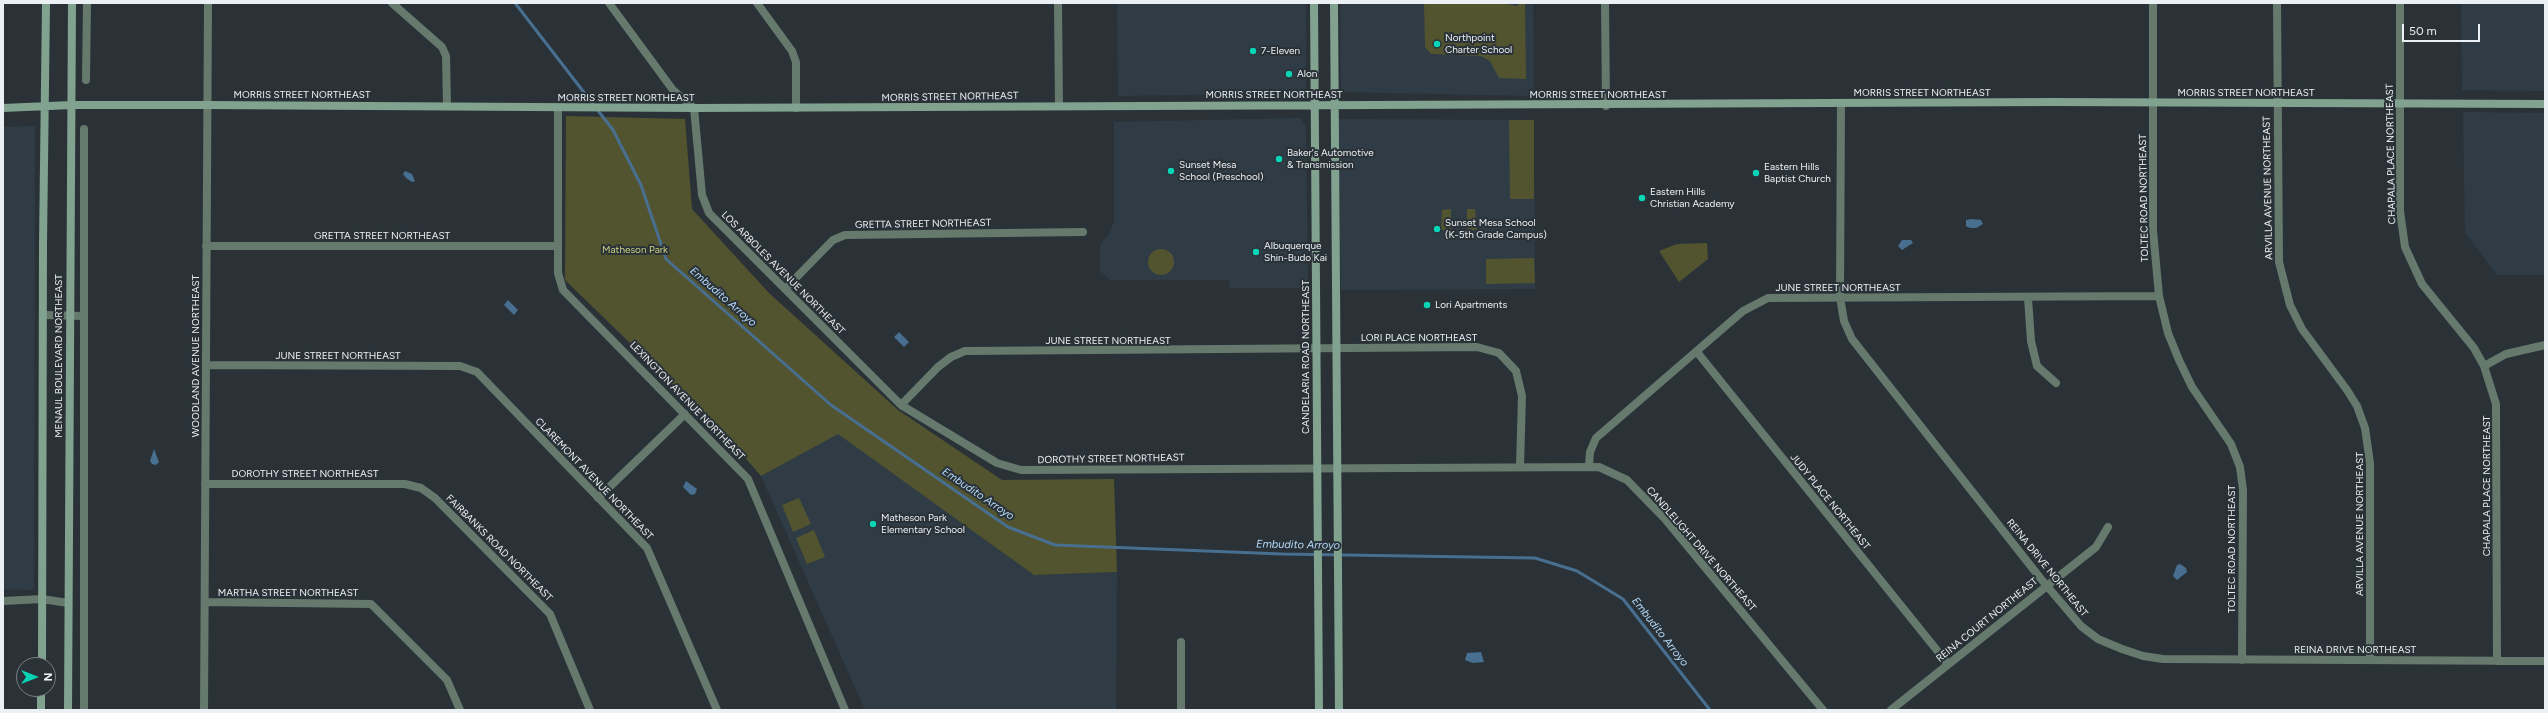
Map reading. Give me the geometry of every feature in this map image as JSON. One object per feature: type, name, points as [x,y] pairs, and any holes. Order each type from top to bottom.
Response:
[{"type":"main road","name":"MENAUL BOULEVARD NORTHEAST","points":[[42,657],[46,3]]},
{"type":"main road","name":"MENAUL BOULEVARD NORTHEAST","points":[[68,710],[69,315],[72,3]]},
{"type":"main road","name":"CANDELARIA ROAD NORTHEAST","points":[[1314,3],[1319,710]]},
{"type":"main road","points":[[1334,3],[1339,710]]},
{"type":"main road","name":"MORRIS STREET NORTHEAST","points":[[3,108],[72,105],[796,108],[1315,106],[1334,104],[1606,106],[1841,103],[2545,104]]},
{"type":"main road","points":[[41,710],[42,697]]},
{"type":"street","points":[[86,80],[87,3]]},
{"type":"street","name":"WOODLAND AVENUE NORTHEAST","points":[[204,710],[208,3]]},
{"type":"street","points":[[392,3],[442,47],[446,56],[447,106]]},
{"type":"street","points":[[610,3],[673,90],[694,108]]},
{"type":"street","points":[[757,3],[792,51],[796,62],[796,108]]},
{"type":"street","points":[[1058,3],[1059,106]]},
{"type":"street","points":[[1605,3],[1606,106]]},
{"type":"street","name":"TOLTEC ROAD NORTHEAST","points":[[2153,3],[2153,230],[2159,296],[2168,333],[2179,360],[2192,386],[2231,444],[2240,467],[2243,490],[2242,660]]},
{"type":"street","name":"ARVILLA AVENUE NORTHEAST","points":[[2277,3],[2277,240],[2279,262],[2290,305],[2302,328],[2357,406],[2366,428],[2370,448],[2370,660]]},
{"type":"street","name":"CHAPALA PLACE NORTHEAST","points":[[2400,3],[2400,211],[2405,247],[2422,284],[2474,348],[2484,366],[2494,391],[2498,422],[2497,661]]},
{"type":"street","name":"REINA DRIVE NORTHEAST","points":[[1841,103],[1840,297],[1844,321],[1852,339],[2046,586],[2081,626],[2098,639],[2122,649],[2143,656],[2163,659],[2545,661]]},
{"type":"street","name":"LEXINGTON AVENUE NORTHEAST","points":[[558,108],[559,282],[563,290],[748,479],[845,710]]},
{"type":"street","name":"LOS ARBOLES AVENUE NORTHEAST","points":[[694,108],[702,195],[709,213],[902,404]]},
{"type":"street","points":[[84,129],[84,710]]},
{"type":"street","name":"GRETTA STREET NORTHEAST","points":[[785,289],[833,240],[845,235],[1083,232]]},
{"type":"street","name":"GRETTA STREET NORTHEAST","points":[[206,246],[558,246]]},
{"type":"street","name":"JUNE STREET NORTHEAST","points":[[1589,466],[1590,452],[1596,438],[1743,311],[1758,302],[1780,297],[2028,298],[2159,296]]},
{"type":"street","points":[[2028,298],[2031,341],[2038,366],[2056,382]]},
{"type":"street","points":[[43,315],[83,316]]},
{"type":"street","points":[[2484,366],[2506,354],[2545,345]]},
{"type":"street","name":"LORI PLACE NORTHEAST","points":[[1336,348],[1477,347],[1499,353],[1516,371],[1521,384],[1520,466]]},
{"type":"street","name":"JUNE STREET NORTHEAST","points":[[902,404],[938,366],[951,357],[965,352],[1316,350],[1336,348]]},
{"type":"street","name":"JUDY PLACE NORTHEAST","points":[[1697,352],[1948,664]]},
{"type":"street","name":"JUNE STREET NORTHEAST","points":[[206,365],[470,367]]},
{"type":"street","name":"CLAREMONT AVENUE NORTHEAST","points":[[470,367],[477,372],[647,548],[717,710]]},
{"type":"street","name":"DOROTHY STREET NORTHEAST","points":[[902,404],[997,463],[1021,470],[1338,467]]},
{"type":"street","points":[[598,498],[685,414]]},
{"type":"street","name":"CANDLELIGHT DRIVE NORTHEAST","points":[[1338,467],[1589,466],[1599,467],[1619,475],[1636,489],[1665,519],[1823,710]]},
{"type":"street","name":"DOROTHY STREET NORTHEAST","points":[[205,484],[405,484]]},
{"type":"street","name":"FAIRBANKS ROAD NORTHEAST","points":[[405,484],[422,488],[435,498],[550,614],[590,710]]},
{"type":"street","name":"REINA COURT NORTHEAST","points":[[1891,710],[2096,547],[2108,527]]},
{"type":"street","points":[[3,600],[42,599],[68,603]]},
{"type":"street","name":"MARTHA STREET NORTHEAST","points":[[205,602],[371,604],[447,680],[460,710]]},
{"type":"street","points":[[1181,642],[1181,710]]},
{"type":"shaded area","points":[[1117,3],[1306,3],[1306,93],[1118,96]]},
{"type":"shaded area","name":"Northpoint Charter School","points":[[1340,3],[1533,3],[1534,96],[1341,92]]},
{"type":"shaded area","points":[[2461,3],[2545,3],[2545,91],[2462,90]]},
{"type":"shaded area","points":[[2463,112],[2545,113],[2545,275],[2497,275],[2465,233]]},
{"type":"shaded area","points":[[1301,118],[1306,127],[1308,288],[1230,288],[1229,280],[1110,280],[1100,271],[1100,245],[1110,232],[1114,221],[1114,122]]},
{"type":"shaded area","name":"Sunset Mesa School (K-5th Grade Campus)","points":[[1338,119],[1534,120],[1535,289],[1341,290]]},
{"type":"shaded area","points":[[35,126],[34,585],[33,590],[3,589],[3,127]]},
{"type":"shaded area","name":"Matheson Park Elementary School","points":[[838,433],[1034,575],[1117,572],[1116,710],[865,710],[761,476]]},
{"type":"green space","points":[[1424,3],[1501,3],[1517,6],[1519,3],[1525,3],[1526,79],[1499,78],[1490,61],[1481,56],[1431,54],[1425,47]]},
{"type":"green space","name":"Matheson Park","points":[[566,116],[685,119],[692,209],[769,293],[898,410],[1002,480],[1114,479],[1117,572],[1034,575],[838,434],[761,476],[730,440],[565,280]]},
{"type":"green space","points":[[1509,120],[1534,120],[1534,199],[1510,199]]},
{"type":"green space","points":[[1451,209],[1451,230],[1441,230],[1442,210]]},
{"type":"green space","points":[[1467,209],[1475,209],[1477,230],[1467,230]]},
{"type":"green space","points":[[1707,243],[1708,259],[1679,282],[1659,251],[1677,244]]},
{"type":"green space","points":[[1161,249],[1170,253],[1174,262],[1170,271],[1161,275],[1152,271],[1148,262],[1152,253]]},
{"type":"green space","points":[[1534,258],[1535,283],[1486,284],[1486,259]]},
{"type":"green space","points":[[799,498],[811,524],[793,532],[782,505]]},
{"type":"green space","points":[[814,530],[825,557],[807,564],[796,538]]},
{"type":"water","points":[[405,171],[412,174],[415,181],[412,182],[406,178],[403,174]]},
{"type":"water","points":[[1966,220],[1981,220],[1983,224],[1976,228],[1970,228],[1966,226]]},
{"type":"water","points":[[1902,240],[1911,240],[1913,243],[1902,250],[1898,246]]},
{"type":"water","points":[[508,300],[518,310],[514,315],[504,305]]},
{"type":"water","points":[[899,332],[909,342],[904,347],[894,337]]},
{"type":"water","points":[[154,449],[159,462],[156,465],[152,464],[150,461]]},
{"type":"water","points":[[686,481],[697,489],[695,494],[691,495],[683,487]]},
{"type":"water","points":[[2180,564],[2186,568],[2187,572],[2177,580],[2173,576],[2177,565]]},
{"type":"water","points":[[1481,652],[1484,662],[1473,663],[1465,660],[1467,653]]},
{"type":"waterway","name":"Embudito Arroyo","points":[[515,3],[613,130],[641,185],[666,259],[831,405],[1008,527],[1055,545],[1282,554],[1535,558],[1577,571],[1623,599],[1710,710]]},
{"type":"place","name":"Northpoint Charter School","points":[[1437,44]]},
{"type":"place","name":"7-Eleven","points":[[1253,51]]},
{"type":"place","name":"Alon","points":[[1289,74]]},
{"type":"place","name":"Baker's Automotive & Transmission","points":[[1279,159]]},
{"type":"place","name":"Sunset Mesa School (Preschool)","points":[[1171,171]]},
{"type":"place","name":"Eastern Hills Baptist Church","points":[[1756,173]]},
{"type":"place","name":"Eastern Hills Christian Academy","points":[[1642,198]]},
{"type":"place","name":"Sunset Mesa School (K-5th Grade Campus)","points":[[1437,229]]},
{"type":"place","name":"Albuquerque Shin-Budo Kai","points":[[1256,252]]},
{"type":"place","name":"Lori Apartments","points":[[1427,305]]},
{"type":"place","name":"Matheson Park Elementary School","points":[[873,524]]}]
